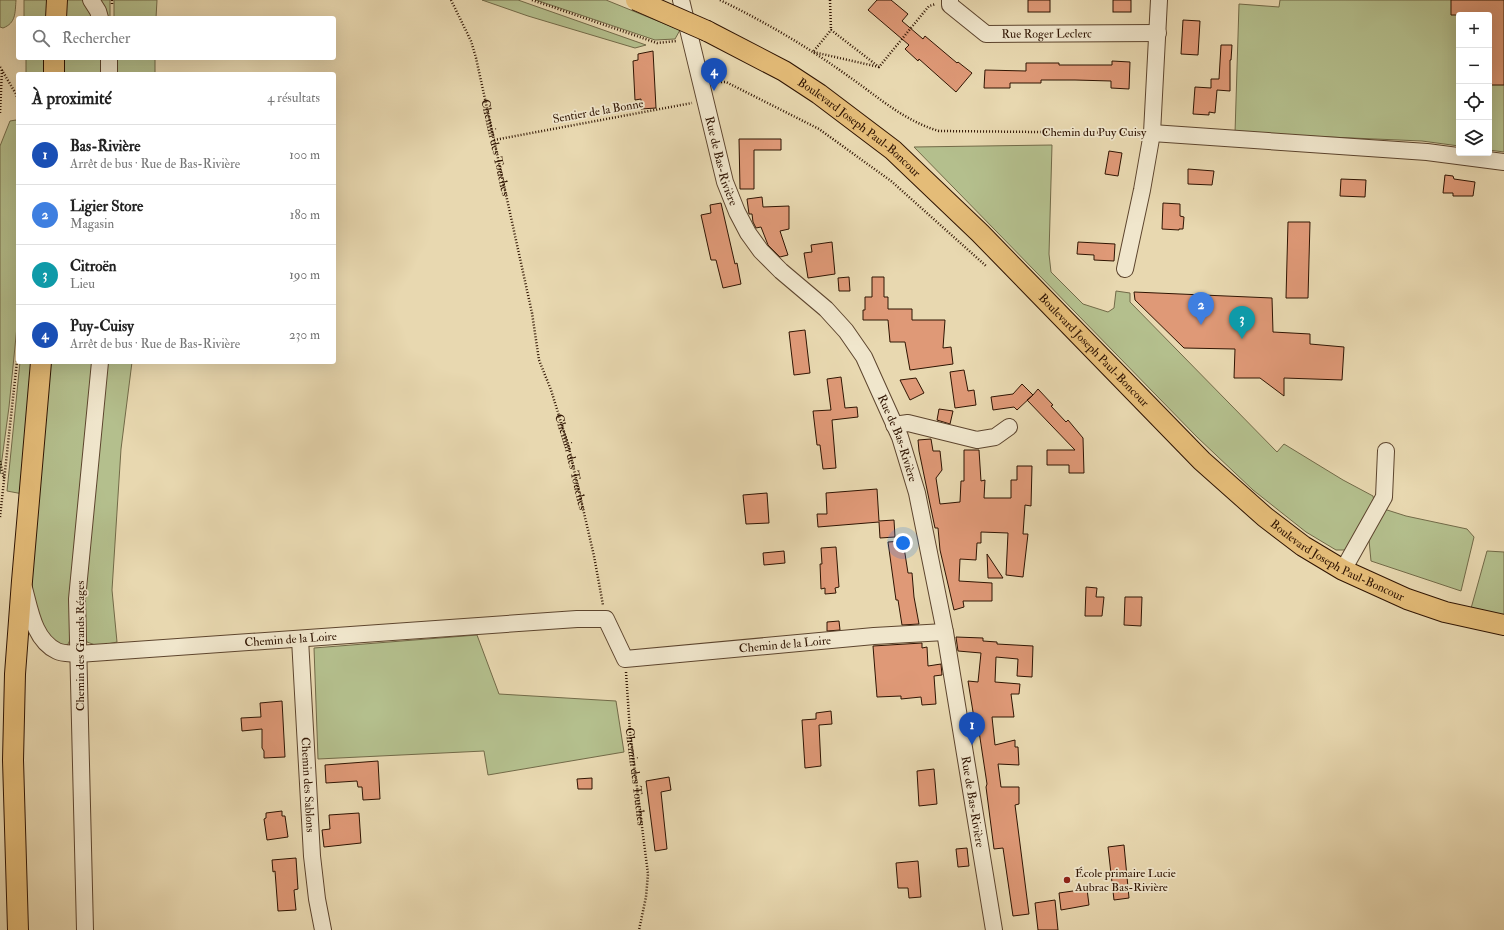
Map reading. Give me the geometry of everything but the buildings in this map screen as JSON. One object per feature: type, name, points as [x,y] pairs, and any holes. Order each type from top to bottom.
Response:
[{"type":"main road","name":"Boulevard Joseph Paul-Boncour","points":[[636,0],[707,31],[784,71],[826,99],[893,150],[980,233],[1202,461],[1265,517],[1303,546],[1343,570],[1407,599],[1444,612],[1504,625]]},
{"type":"main road","points":[[54,60],[54,72]]},
{"type":"main road","points":[[18,930],[13,760],[15,674],[41,364]]},
{"type":"street","points":[[91,0],[99,16]]},
{"type":"street","name":"Rue de Bas-Rivière","points":[[681,0],[725,182],[737,212],[748,233],[761,251],[776,266],[826,309],[846,331],[864,357],[900,437],[917,493],[945,632],[994,930]]},
{"type":"street","points":[[1125,269],[1142,190],[1152,133],[1159,0]]},
{"type":"street","name":"Rue Roger Leclerc","points":[[950,2],[986,34],[1158,34]]},
{"type":"street","points":[[109,60],[109,72]]},
{"type":"street","name":"Chemin du Puy Cuisy","points":[[1152,133],[1427,152],[1504,162]]},
{"type":"street","name":"Chemin des Grands Réages","points":[[85,930],[77,599],[100,364]]},
{"type":"street","points":[[894,425],[908,423],[977,440],[995,437],[1009,427]]},
{"type":"street","points":[[1343,570],[1384,497],[1386,451]]},
{"type":"street","name":"Chemin de la Loire","points":[[22,580],[38,633],[47,644],[58,651],[78,654],[569,620],[606,619]]},
{"type":"street","points":[[606,619],[625,659]]},
{"type":"street","name":"Chemin de la Loire","points":[[625,659],[874,636],[945,632]]},
{"type":"street","name":"Chemin des Sablons","points":[[300,639],[312,856],[322,930]]},
{"type":"path","name":"Chemin des Touches","points":[[451,0],[471,41],[532,313],[539,360],[551,390],[569,448],[594,556],[606,619]]},
{"type":"path","points":[[532,0],[657,42],[690,40]]},
{"type":"path","name":"Chemin du Puy Cuisy","points":[[720,0],[756,18],[813,52],[901,114],[927,128],[939,131],[1152,133]]},
{"type":"path","points":[[830,0],[830,30],[813,52],[879,67]]},
{"type":"path","points":[[879,67],[929,6],[950,2]]},
{"type":"path","points":[[830,30],[879,67]]},
{"type":"path","points":[[0,74],[1,69]]},
{"type":"path","points":[[1,69],[16,94]]},
{"type":"path","points":[[0,113],[1,69]]},
{"type":"path","name":"Sentier de la Bonne","points":[[494,140],[703,93],[710,82],[726,82],[818,129],[891,180],[989,268]]},
{"type":"path","points":[[0,517],[17,364]]},
{"type":"path","points":[[0,461],[4,482]]},
{"type":"path","name":"Chemin des Touches","points":[[625,659],[630,732],[648,874],[646,897],[639,930]]},
{"type":"green space","points":[[0,0],[16,0],[13,20],[3,28],[0,27]]},
{"type":"green space","points":[[24,0],[48,0],[48,16],[24,16]]},
{"type":"green space","points":[[67,0],[85,0],[94,16],[64,16]]},
{"type":"green space","points":[[95,0],[110,0],[110,16],[103,16]]},
{"type":"green space","points":[[114,0],[157,0],[156,16],[114,16]]},
{"type":"green space","points":[[482,0],[518,0],[646,45],[635,48],[528,16]]},
{"type":"green space","points":[[536,0],[606,0],[680,30],[675,39],[655,40]]},
{"type":"green space","points":[[1280,0],[1504,0],[1504,152],[1492,150],[1492,12],[1456,12],[1456,146],[1422,141],[1235,133],[1239,4],[1279,7]]},
{"type":"green space","points":[[26,60],[47,60],[47,72],[26,72]]},
{"type":"green space","points":[[62,60],[104,60],[105,72],[62,72]]},
{"type":"green space","points":[[113,60],[155,60],[155,72],[113,72]]},
{"type":"green space","points":[[16,120],[16,336],[9,407],[0,474],[0,146],[10,121]]},
{"type":"green space","points":[[1052,145],[1049,254],[1051,272],[1083,304],[1108,312],[1114,308],[1116,291],[1130,293],[1130,302],[1277,452],[1284,444],[1343,480],[1373,496],[1375,505],[1352,546],[1344,550],[1336,550],[1306,532],[1253,490],[1197,437],[914,147]]},
{"type":"green space","points":[[20,364],[36,364],[23,494],[7,491]]},
{"type":"green space","points":[[50,364],[96,364],[70,640],[67,646],[59,647],[47,635],[38,617],[31,590]]},
{"type":"green space","points":[[104,364],[132,364],[121,449],[112,590],[117,642],[98,646],[87,642],[82,631]]},
{"type":"green space","points":[[1384,509],[1406,516],[1467,529],[1474,537],[1461,591],[1371,561],[1369,540]]},
{"type":"green space","points":[[1487,551],[1504,552],[1504,618],[1470,612]]},
{"type":"green space","points":[[477,635],[499,694],[616,701],[624,752],[488,775],[484,751],[318,759],[314,648]]},
{"type":"place","name":"Puy-Cuisy","points":[[714,91]]},
{"type":"place","name":"Ligier Store","points":[[1201,325]]},
{"type":"place","name":"Citroën","points":[[1242,339]]},
{"type":"place","name":"Bas-Rivière","points":[[972,745]]},
{"type":"place","name":"École primaire Lucie Aubrac Bas-Rivière","points":[[1067,880]]}]
